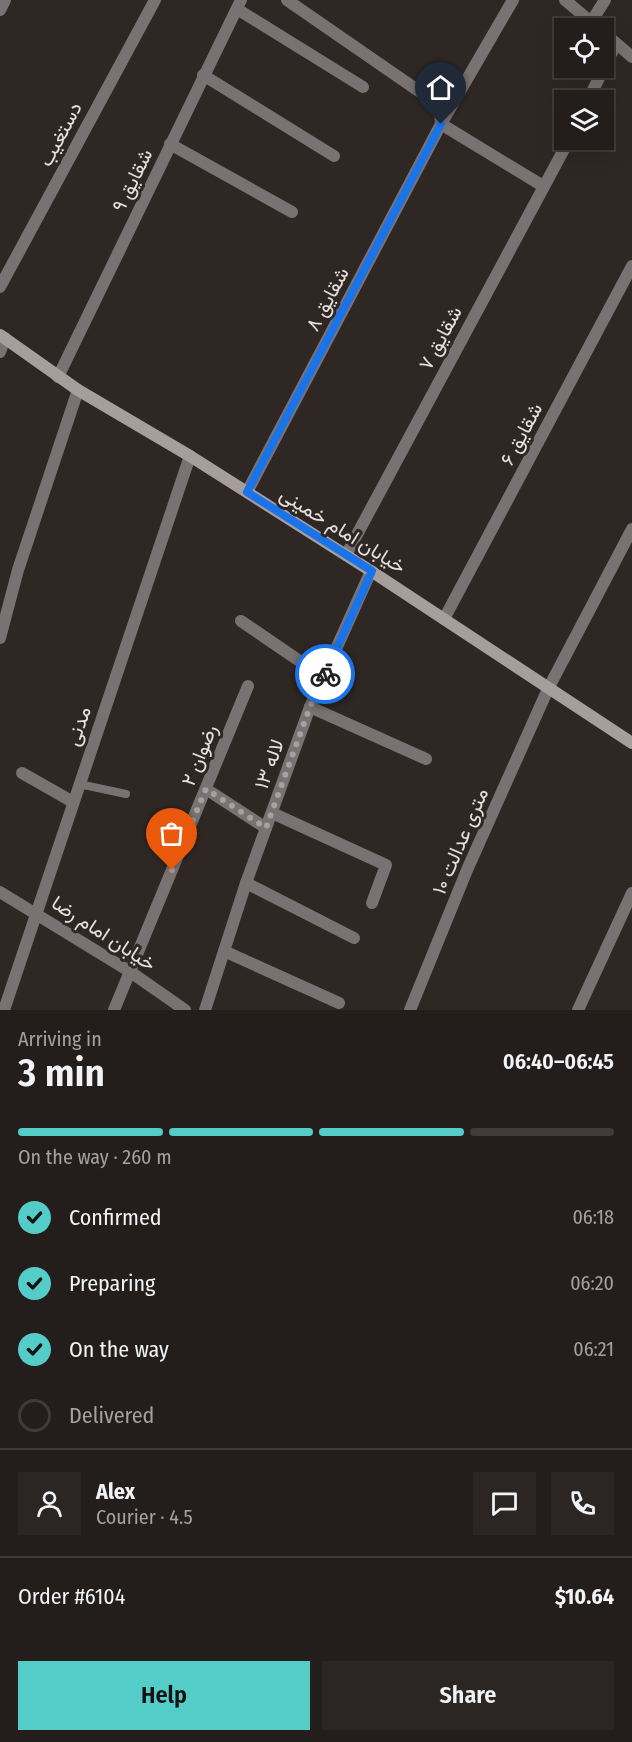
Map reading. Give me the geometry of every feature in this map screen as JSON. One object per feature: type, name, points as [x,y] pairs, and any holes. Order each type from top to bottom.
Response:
[{"type":"main road","name":"خیابان امام خمینی","points":[[2,337],[78,390],[190,456],[372,571],[632,743]]},
{"type":"street","points":[[0,10],[5,0]]},
{"type":"street","name":"دستغیب","points":[[0,287],[155,0]]},
{"type":"street","points":[[287,0],[439,105],[441,124],[543,186]]},
{"type":"street","name":"شقایق ۸","points":[[247,492],[441,124],[513,0]]},
{"type":"street","points":[[566,0],[586,18]]},
{"type":"street","points":[[597,18],[605,0]]},
{"type":"street","points":[[239,4],[363,87]]},
{"type":"street","name":"شقایق ۹","points":[[58,377],[239,4]]},
{"type":"street","points":[[593,90],[616,44],[632,57]]},
{"type":"street","points":[[203,75],[334,156]]},
{"type":"street","points":[[171,144],[292,212]]},
{"type":"street","name":"شقایق ۷","points":[[346,555],[563,150]]},
{"type":"street","name":"شقایق ۶","points":[[444,620],[632,268]]},
{"type":"street","points":[[0,352],[2,337]]},
{"type":"street","points":[[0,638],[18,570],[78,390]]},
{"type":"street","name":"مدنی","points":[[4,1010],[190,456]]},
{"type":"street","name":"۱۰ متری عدالت","points":[[410,1010],[467,870],[548,689],[632,529]]},
{"type":"street","name":"لاله ۱۳","points":[[204,1010],[246,883],[310,707],[372,571]]},
{"type":"street","points":[[241,621],[323,677]]},
{"type":"street","name":"رضوان ۲","points":[[114,1010],[248,686]]},
{"type":"street","points":[[310,707],[426,759]]},
{"type":"street","points":[[22,773],[73,802]]},
{"type":"street","points":[[206,789],[266,828]]},
{"type":"street","points":[[272,813],[386,865],[372,903]]},
{"type":"street","points":[[246,883],[354,938]]},
{"type":"street","name":"خیابان امام رضا","points":[[0,892],[129,971],[185,1010]]},
{"type":"street","points":[[578,1010],[632,893]]},
{"type":"street","points":[[224,951],[339,1003]]},
{"type":"lane","points":[[79,784],[126,794]]},
{"type":"way so far","points":[[172,870],[206,789],[266,828],[310,707],[325,674]]},
{"type":"route","points":[[325,674],[372,571],[247,492],[441,124]]}]
